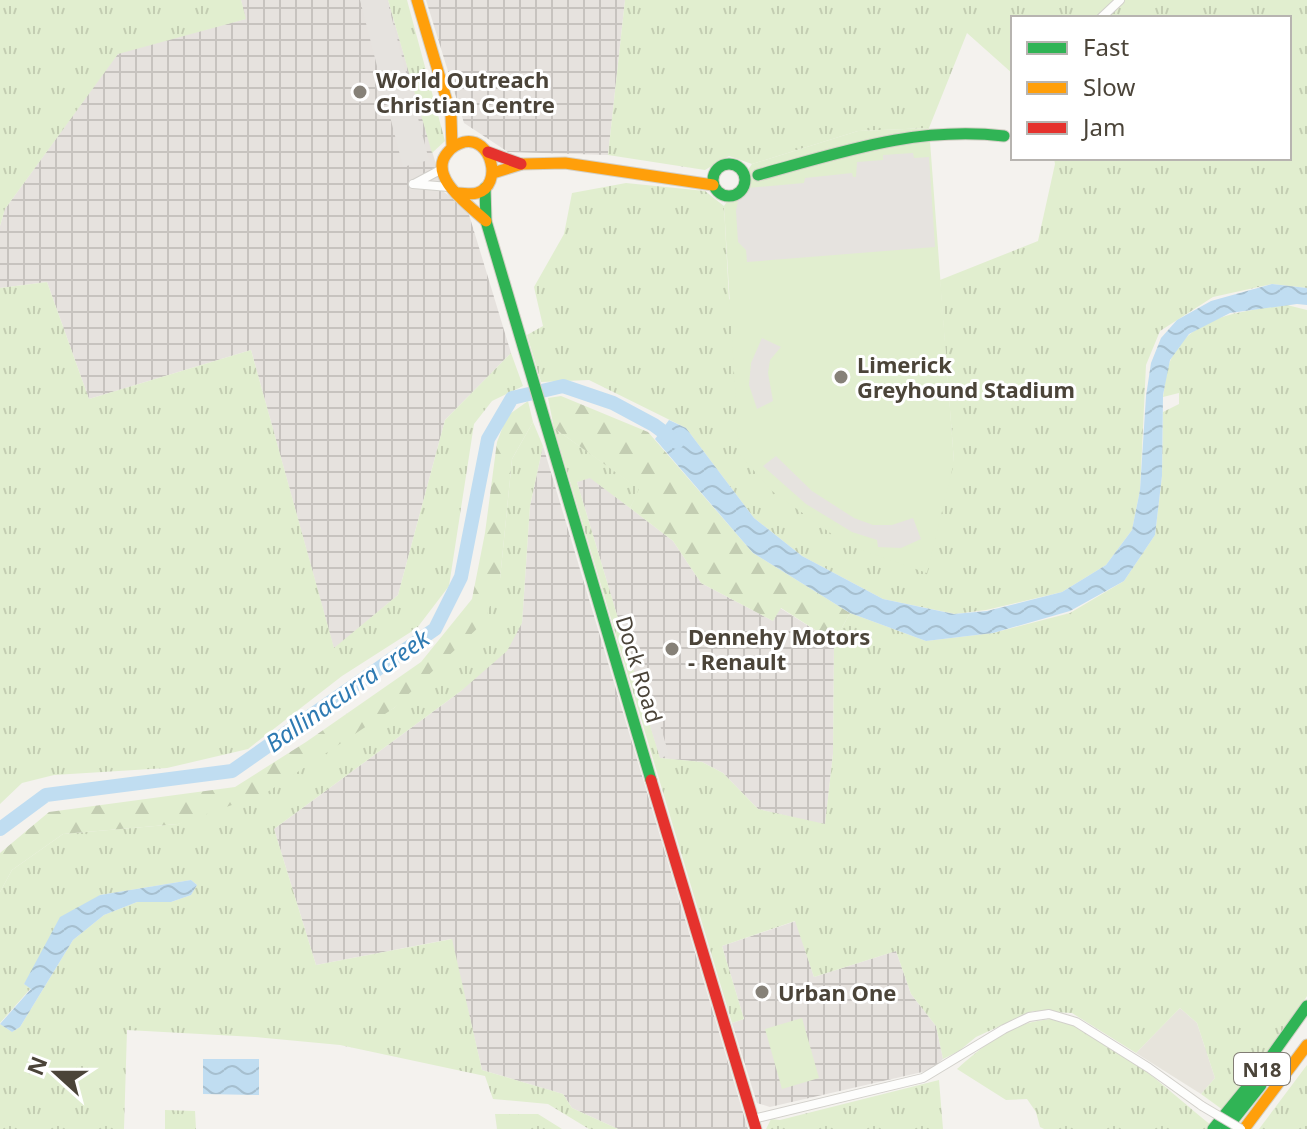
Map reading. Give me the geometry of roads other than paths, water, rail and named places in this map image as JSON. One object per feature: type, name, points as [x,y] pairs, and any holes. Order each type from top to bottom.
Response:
[{"type":"main road","points":[[417,0],[451,115],[452,148]]},
{"type":"main road","points":[[451,115],[468,142]]},
{"type":"main road","points":[[758,175],[727,164],[718,168],[714,179],[720,193],[729,196],[739,192],[758,175],[913,134],[981,132],[1010,138]]},
{"type":"main road","points":[[488,152],[493,162],[493,173],[485,188],[472,194],[454,190],[442,169],[444,158],[452,148],[468,142],[522,164]]},
{"type":"main road","points":[[493,173],[522,164],[565,163],[694,181],[714,179]]},
{"type":"main road","points":[[739,167],[744,176],[744,186]]},
{"type":"main road","name":"Dock Road","points":[[485,188],[486,221],[531,380],[754,1124]]},
{"type":"main road","name":"Dock Road","points":[[454,190],[486,221]]},
{"type":"main road","name":"N18","points":[[1213,1129],[1262,1069],[1307,1006]]},
{"type":"main road","name":"N18","points":[[1224,1129],[1247,1103],[1307,1019]]},
{"type":"main road","name":"N18","points":[[1242,1129],[1307,1045]]},
{"type":"main road","name":"N18","points":[[1254,1129],[1307,1059]]},
{"type":"street","points":[[1103,16],[1120,0]]},
{"type":"street","points":[[442,169],[413,184],[454,190]]},
{"type":"street","points":[[754,1124],[923,1078],[1004,1029],[1029,1017],[1049,1014],[1076,1022],[1242,1129]]},
{"type":"water","points":[[1272,284],[1307,288],[1307,305],[1230,313],[1189,334],[1170,360],[1163,395],[1162,476],[1155,535],[1124,581],[1070,611],[993,633],[926,641],[850,613],[753,553],[655,439],[669,420],[686,428],[754,518],[802,556],[883,599],[954,614],[987,611],[1062,592],[1106,565],[1132,530],[1140,490],[1146,396],[1151,363],[1161,338],[1177,320],[1211,301]]},
{"type":"water","points":[[191,880],[197,885],[191,895],[171,902],[137,902],[104,915],[73,940],[20,1027],[12,1032],[0,1024],[31,989],[24,984],[60,917],[100,895]]},
{"type":"water","points":[[203,1059],[259,1059],[259,1095],[203,1094]]},
{"type":"waterway","name":"Ballinacurra creek","points":[[0,829],[46,795],[232,771],[435,629],[461,577],[488,439],[512,398],[563,386],[613,403],[654,425],[677,442]]},
{"type":"place","name":"World Outreach Christian Centre","points":[[360,92]]},
{"type":"place","name":"Limerick Greyhound Stadium","points":[[841,377]]},
{"type":"place","name":"Dennehy Motors - Renault","points":[[672,649]]},
{"type":"place","name":"Urban One","points":[[762,992]]}]
